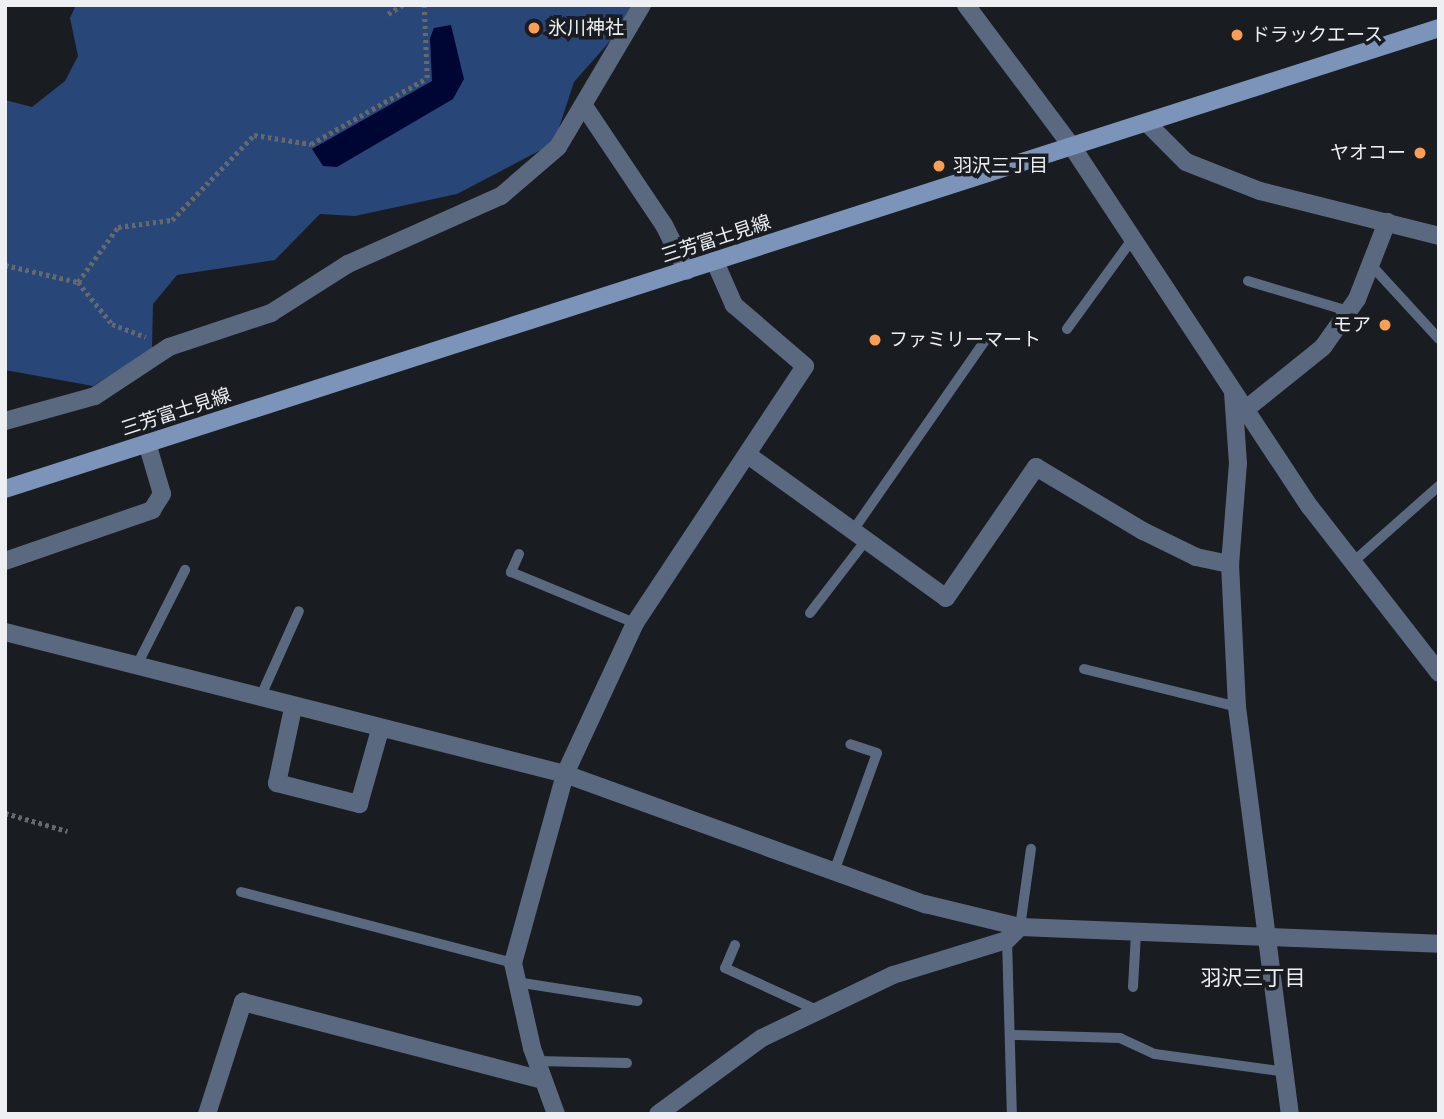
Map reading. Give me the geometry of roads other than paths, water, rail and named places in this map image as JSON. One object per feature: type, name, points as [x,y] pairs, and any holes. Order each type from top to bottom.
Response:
[{"type":"main road","name":"三芳富士見線","points":[[5,489],[1149,125],[1439,28]]},
{"type":"street","points":[[5,421],[95,396],[169,347],[271,313],[348,264],[501,196],[558,147],[642,5]]},
{"type":"street","points":[[973,7],[1073,148],[1246,409],[1353,562],[1438,671]]},
{"type":"street","points":[[584,107],[664,225],[687,271]]},
{"type":"street","points":[[1149,125],[1186,162],[1260,191],[1439,236]]},
{"type":"street","points":[[1246,409],[1323,347],[1348,311],[1372,266],[1387,222]]},
{"type":"street","points":[[556,1114],[536,1061],[513,963],[565,774],[635,623],[805,366],[734,305],[715,262]]},
{"type":"street","points":[[1233,389],[1238,463],[1230,564],[1237,706],[1290,1114]]},
{"type":"street","points":[[5,561],[152,510],[162,494],[147,443]]},
{"type":"street","points":[[748,455],[946,598],[1036,467],[1143,531],[1196,557],[1230,564]]},
{"type":"street","points":[[5,632],[293,708],[565,774],[1014,934]]},
{"type":"street","points":[[293,708],[277,783],[359,804],[380,730]]},
{"type":"street","points":[[658,1114],[722,1062],[893,975],[1014,934],[1268,936],[1439,944]]},
{"type":"street","points":[[207,1114],[243,1002],[543,1080]]},
{"type":"lane","points":[[1067,329],[1133,238]]},
{"type":"lane","points":[[1372,266],[1439,339]]},
{"type":"lane","points":[[1248,281],[1348,311]]},
{"type":"lane","points":[[810,613],[986,339]]},
{"type":"lane","points":[[1353,562],[1439,486]]},
{"type":"lane","points":[[519,554],[511,572],[635,623]]},
{"type":"lane","points":[[136,667],[185,570]]},
{"type":"lane","points":[[260,698],[299,611]]},
{"type":"lane","points":[[1084,669],[1237,706]]},
{"type":"lane","points":[[835,869],[877,753],[850,744]]},
{"type":"lane","points":[[1013,1114],[1014,934],[1031,849]]},
{"type":"lane","points":[[241,892],[513,963]]},
{"type":"lane","points":[[1133,987],[1136,933]]},
{"type":"lane","points":[[735,945],[725,968],[821,1012]]},
{"type":"lane","points":[[516,982],[638,1001]]},
{"type":"lane","points":[[1013,1035],[1120,1038],[1155,1054],[1286,1072]]},
{"type":"lane","points":[[536,1061],[627,1063]]},
{"type":"place","name":"氷川神社","points":[[534,28]]},
{"type":"place","name":"ドラックエース","points":[[1237,35]]},
{"type":"place","name":"ヤオコー","points":[[1420,153]]},
{"type":"place","name":"羽沢三丁目","points":[[939,166]]},
{"type":"place","name":"モア","points":[[1385,325]]},
{"type":"place","name":"ファミリーマート","points":[[875,340]]},
{"type":"district","name":"羽沢三丁目","points":[[1253,977]]}]
